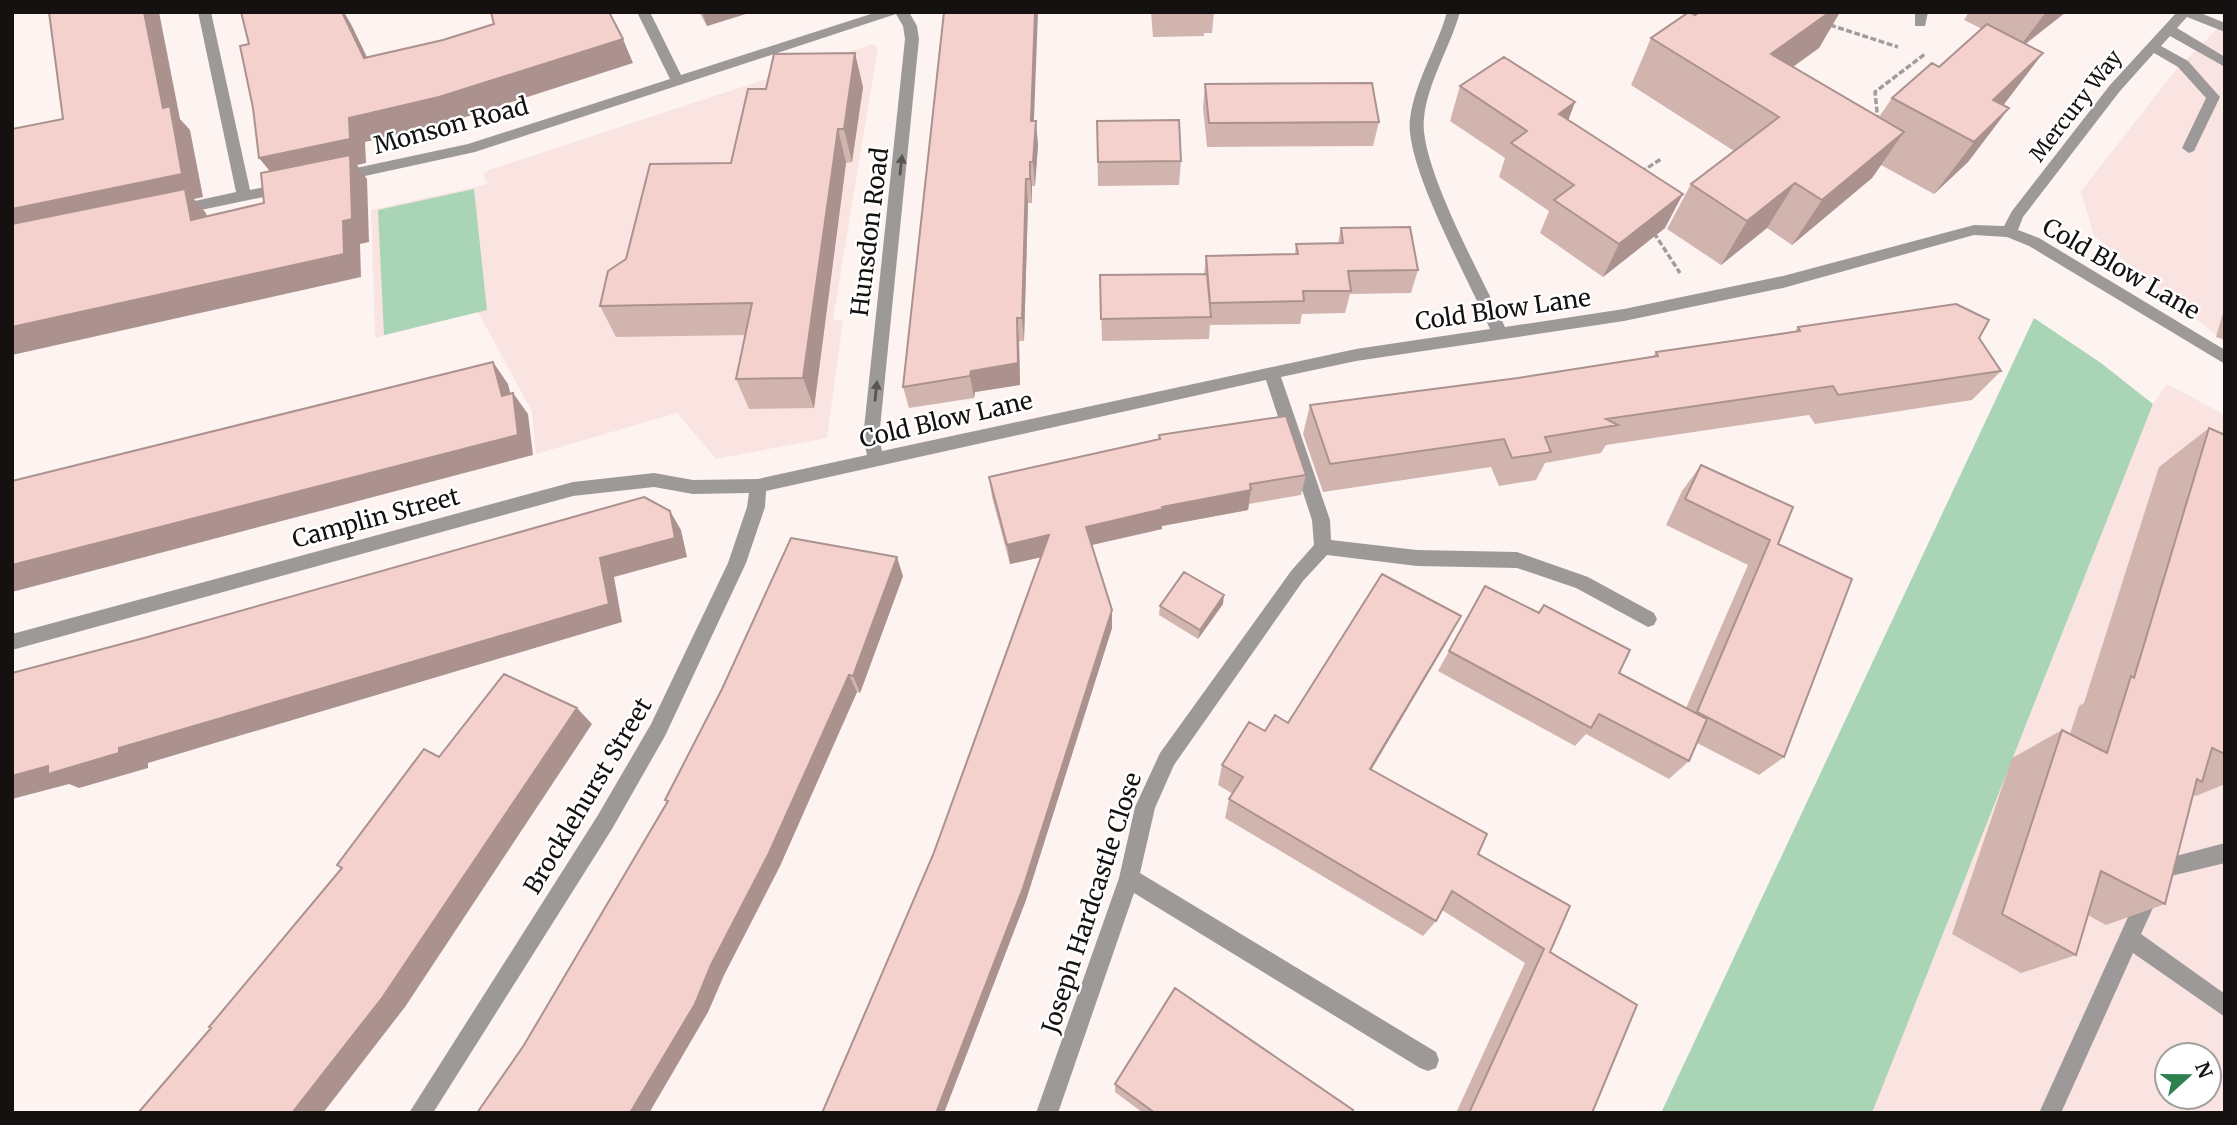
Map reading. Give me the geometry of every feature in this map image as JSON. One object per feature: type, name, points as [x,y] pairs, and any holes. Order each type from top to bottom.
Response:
[{"type":"street","points":[[204,12],[244,196]]},
{"type":"street","points":[[643,12],[678,82]]},
{"type":"street","name":"Monson Road","points":[[325,180],[470,149],[891,12]]},
{"type":"street","name":"Hunsdon Road","points":[[876,459],[871,439],[912,39],[910,26],[902,12]]},
{"type":"street","points":[[1454,12],[1448,36],[1433,64],[1416,121],[1439,205],[1499,332]]},
{"type":"street","points":[[2185,12],[2225,28]]},
{"type":"street","name":"Mercury Way","points":[[2009,232],[2017,215],[2115,88],[2167,28],[2185,12]]},
{"type":"street","points":[[2167,28],[2225,63]]},
{"type":"street","points":[[2151,46],[2183,64],[2213,97],[2189,148]]},
{"type":"street","points":[[168,212],[298,185]]},
{"type":"street","name":"Cold Blow Lane","points":[[758,486],[1356,355],[1624,315],[1783,282],[1974,230],[2009,232],[2062,258],[2225,358]]},
{"type":"street","points":[[1272,374],[1321,520],[1323,547],[1417,558],[1517,560],[1582,582],[1648,619]]},
{"type":"street","name":"Camplin Street","points":[[12,642],[573,489],[654,480],[693,487],[758,486]]},
{"type":"street","name":"Brocklehurst Street","points":[[420,1113],[605,822],[658,730],[737,563],[756,508],[758,486]]},
{"type":"street","name":"Joseph Hardcastle Close","points":[[1048,1113],[1129,878],[1145,807],[1167,759],[1297,576],[1323,547]]},
{"type":"street","points":[[2050,1113],[2160,869],[2225,853]]},
{"type":"street","points":[[1129,878],[1428,1060]]},
{"type":"street","points":[[2129,938],[2225,1007]]},
{"type":"path","points":[[1829,24],[1899,48]]},
{"type":"path","points":[[1878,122],[1875,92],[1930,50]]},
{"type":"path","points":[[1911,52],[1922,56]]},
{"type":"path","points":[[1631,179],[1661,159]]},
{"type":"path","points":[[1650,228],[1698,299]]},
{"type":"shaded area","points":[[2225,21],[2225,342],[2094,236],[2081,191],[2175,71]]},
{"type":"shaded area","points":[[873,44],[878,48],[833,320],[843,321],[827,438],[716,459],[677,413],[536,454],[532,412],[478,312],[375,338],[371,210],[488,184],[483,174],[489,170]]},
{"type":"shaded area","points":[[2167,384],[2225,415],[2225,1113],[1872,1113],[2153,404]]},
{"type":"green space","points":[[474,189],[487,310],[384,335],[378,210]]},
{"type":"green space","points":[[2034,318],[2101,363],[2153,404],[1872,1113],[1661,1113]]},
{"type":"building","points":[[49,12],[144,12],[163,108],[170,106],[182,174],[12,209],[12,129],[63,119]]},
{"type":"building","points":[[241,12],[342,12],[364,58],[443,40],[494,24],[491,12],[609,12],[623,39],[439,97],[349,118],[350,139],[259,158],[253,108],[240,46],[249,44]]},
{"type":"building","points":[[944,12],[1035,12],[1031,121],[1036,121],[1033,162],[1030,162],[1030,179],[1026,179],[1022,318],[1017,318],[1018,363],[971,371],[970,376],[903,387]]},
{"type":"building","points":[[1689,12],[1695,15],[1700,12],[1830,12],[1771,54],[1904,132],[1822,200],[1795,183],[1747,221],[1691,184],[1779,117],[1651,38]]},
{"type":"building","points":[[1987,24],[2043,53],[1993,100],[2009,108],[1974,142],[1892,98],[1932,63],[1939,67]]},
{"type":"building","points":[[855,53],[844,129],[838,129],[803,378],[736,379],[752,303],[600,306],[608,271],[626,259],[650,164],[731,163],[748,89],[766,89],[774,54]]},
{"type":"building","points":[[1504,57],[1575,102],[1559,114],[1683,194],[1619,244],[1554,200],[1574,185],[1511,143],[1527,131],[1460,86]]},
{"type":"building","points":[[1372,83],[1379,122],[1209,123],[1205,84]]},
{"type":"building","points":[[1179,120],[1181,161],[1098,162],[1097,121]]},
{"type":"building","points":[[350,155],[352,219],[343,221],[344,254],[12,327],[12,224],[185,189],[191,220],[264,203],[261,173]]},
{"type":"building","points":[[1410,227],[1418,270],[1348,271],[1351,291],[1303,291],[1304,301],[1210,303],[1206,256],[1298,254],[1296,244],[1343,243],[1341,228]]},
{"type":"building","points":[[1207,274],[1211,317],[1101,319],[1100,275]]},
{"type":"building","points":[[1956,304],[1989,320],[1979,338],[2001,371],[1838,395],[1833,386],[1606,419],[1618,425],[1545,437],[1551,452],[1512,458],[1504,439],[1330,464],[1310,405],[1518,378],[1658,356],[1656,352],[1800,331],[1798,327]]},
{"type":"building","points":[[493,362],[502,396],[513,393],[518,435],[12,565],[12,481]]},
{"type":"building","points":[[1286,416],[1306,475],[1250,484],[1251,490],[1162,507],[1163,509],[1086,527],[1112,610],[1023,888],[936,1113],[822,1113],[933,855],[1049,535],[1007,545],[989,477],[1160,439],[1159,435]]},
{"type":"building","points":[[2209,428],[2225,435],[2225,754],[2212,748],[2202,782],[2197,779],[2165,904],[2101,871],[2076,955],[2002,914],[2062,730],[2107,753],[2131,676],[2134,678]]},
{"type":"building","points":[[1701,465],[1793,507],[1778,544],[1852,579],[1784,757],[1697,712],[1770,540],[1685,499]]},
{"type":"building","points":[[644,497],[670,511],[675,538],[600,558],[609,604],[119,748],[119,753],[48,774],[48,766],[12,776],[12,673]]},
{"type":"building","points":[[791,538],[897,557],[853,676],[849,675],[769,853],[711,965],[695,1004],[630,1113],[477,1113],[524,1045],[668,801],[665,800],[722,689]]},
{"type":"building","points":[[1184,572],[1224,595],[1200,630],[1160,606]]},
{"type":"building","points":[[1382,574],[1461,616],[1370,769],[1487,834],[1478,854],[1570,906],[1550,952],[1637,1005],[1592,1113],[1469,1113],[1544,949],[1452,891],[1436,921],[1229,799],[1243,777],[1222,765],[1249,722],[1265,731],[1275,715],[1288,723]]},
{"type":"building","points":[[1485,586],[1539,613],[1544,605],[1630,650],[1619,673],[1707,719],[1689,761],[1599,714],[1591,728],[1449,651]]},
{"type":"building","points":[[504,674],[577,708],[382,998],[292,1113],[138,1113],[342,868],[337,865],[424,749],[439,757]]},
{"type":"building","points":[[1175,988],[1353,1110],[1352,1113],[1155,1113],[1115,1084]]}]
